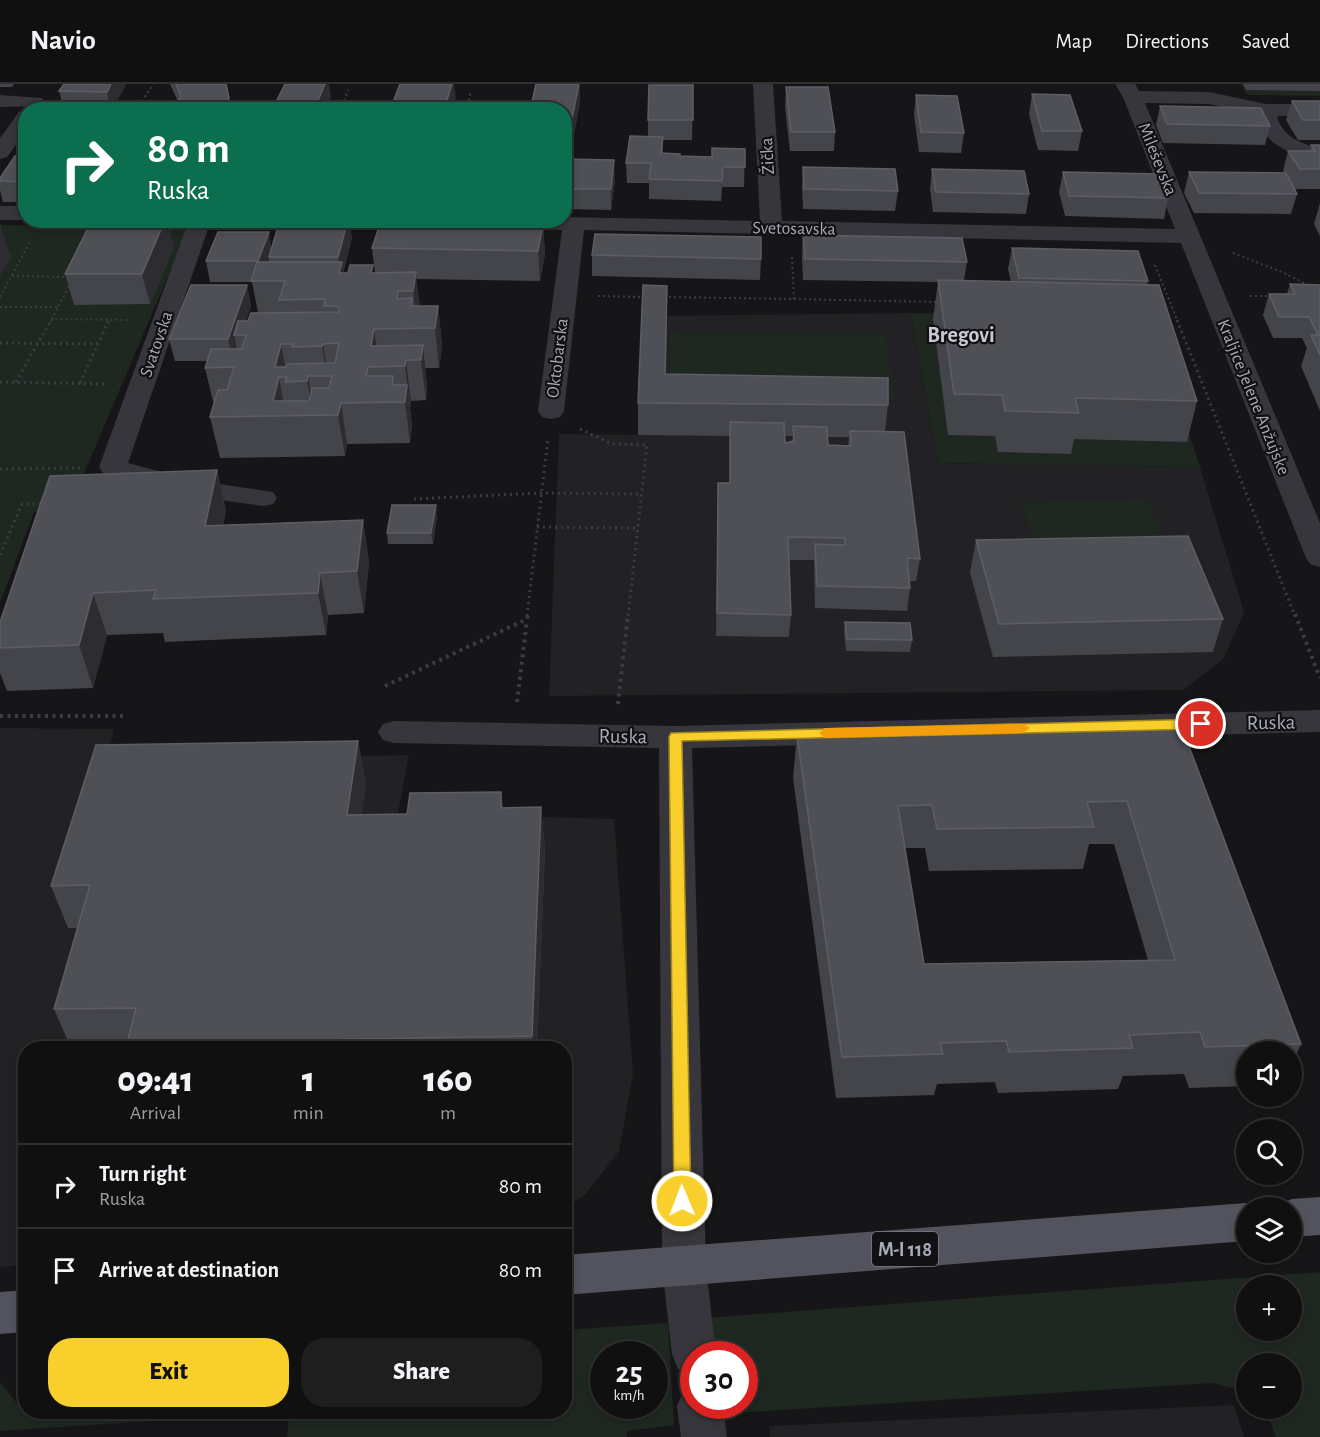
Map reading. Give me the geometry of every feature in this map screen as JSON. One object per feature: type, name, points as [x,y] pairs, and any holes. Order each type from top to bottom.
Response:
[{"type":"main road","points":[[1302,1217],[1320,1216]]},
{"type":"main road","name":"M-I 118","points":[[572,1274],[1236,1223]]},
{"type":"main road","points":[[0,1313],[18,1312]]},
{"type":"street","points":[[35,102],[48,84]]},
{"type":"street","name":"Žička","points":[[763,84],[780,228]]},
{"type":"street","points":[[1152,84],[1266,110],[1320,110]]},
{"type":"street","points":[[1129,91],[1209,98]]},
{"type":"street","name":"Mileševska","points":[[1129,91],[1188,236]]},
{"type":"street","points":[[0,101],[18,106]]},
{"type":"street","points":[[1266,110],[1268,124],[1277,138],[1320,155]]},
{"type":"street","points":[[0,153],[18,127]]},
{"type":"street","points":[[0,213],[18,213]]},
{"type":"street","name":"Svetosavska","points":[[574,224],[1188,236]]},
{"type":"street","name":"Oktobarska","points":[[551,411],[574,224]]},
{"type":"street","name":"Svatovska","points":[[113,467],[197,228]]},
{"type":"street","name":"Kraljice Jelene Anžujske","points":[[1188,236],[1320,558]]},
{"type":"street","points":[[113,467],[184,487],[263,498]]},
{"type":"street","name":"Ruska","points":[[394,732],[675,737],[1320,721]]},
{"type":"street","points":[[675,737],[684,1267],[693,1341]]},
{"type":"street","points":[[702,1419],[704,1437]]},
{"type":"path","points":[[142,102],[153,84]]},
{"type":"path","points":[[344,102],[348,90]]},
{"type":"path","points":[[468,102],[471,92]]},
{"type":"path","points":[[780,228],[794,299]]},
{"type":"path","points":[[1188,236],[1282,272],[1320,291]]},
{"type":"path","points":[[0,297],[32,242],[21,242]]},
{"type":"path","points":[[1155,264],[1320,678]]},
{"type":"path","points":[[12,276],[73,278],[16,382]]},
{"type":"path","points":[[564,296],[948,303]]},
{"type":"path","points":[[1213,296],[1272,296]]},
{"type":"path","points":[[0,306],[58,306]]},
{"type":"path","points":[[52,320],[165,320]]},
{"type":"path","points":[[80,383],[109,320]]},
{"type":"path","points":[[0,343],[98,344]]},
{"type":"path","points":[[0,382],[142,384]]},
{"type":"path","points":[[551,411],[612,444],[647,445],[614,736]]},
{"type":"path","name":"Oktobarska","points":[[542,494],[551,411]]},
{"type":"path","points":[[0,469],[113,467]]},
{"type":"path","points":[[414,500],[542,494],[641,494]]},
{"type":"path","points":[[513,734],[542,494]]},
{"type":"path","points":[[0,555],[22,504],[55,504]]},
{"type":"path","points":[[537,527],[638,528]]},
{"type":"path","points":[[385,686],[527,619]]},
{"type":"path","points":[[0,717],[127,717]]},
{"type":"shaded area","points":[[1241,84],[1320,84],[1320,96],[1247,95]]},
{"type":"shaded area","points":[[0,225],[18,225],[18,228],[189,228],[68,511],[34,512],[0,603]]},
{"type":"shaded area","points":[[911,313],[938,463],[1200,467],[1244,612],[1224,658],[1184,690],[549,696],[559,434],[638,435],[643,316]]},
{"type":"shaded area","points":[[911,313],[1151,317],[1200,467],[938,463]]},
{"type":"shaded area","points":[[670,333],[885,334],[896,400],[670,398]]},
{"type":"shaded area","points":[[1147,498],[1170,551],[1039,555],[1021,502]]},
{"type":"shaded area","points":[[0,728],[114,729],[107,762],[409,755],[398,813],[614,819],[633,1074],[619,1151],[586,1194],[572,1204],[572,1041],[18,1041],[18,1266],[0,1267]]},
{"type":"shaded area","points":[[1320,1272],[1320,1437],[1276,1437],[1269,1419],[1302,1419],[1302,1353],[1236,1353],[1236,1389],[1212,1383],[758,1411],[758,1341],[708,1341],[705,1318],[1236,1278],[1236,1341],[1302,1341],[1302,1275],[1280,1275]]},
{"type":"shaded area","points":[[668,1323],[674,1425],[627,1431],[627,1437],[287,1437],[289,1419],[572,1419],[572,1329]]},
{"type":"shaded area","points":[[0,1382],[18,1404],[18,1419],[183,1419],[0,1431]]},
{"type":"shaded area","points":[[1234,1405],[1236,1419],[1238,1419],[1244,1437],[770,1437],[769,1426]]},
{"type":"building","points":[[64,84],[111,84],[107,92],[59,91]]},
{"type":"building","points":[[176,84],[226,84],[229,98],[227,102],[178,102],[181,96]]},
{"type":"building","points":[[285,84],[325,84],[317,102],[276,102]]},
{"type":"building","points":[[400,84],[452,84],[446,102],[393,102]]},
{"type":"building","points":[[536,84],[579,84],[572,119],[572,102],[532,102]]},
{"type":"building","points":[[649,85],[693,85],[693,120],[648,120]]},
{"type":"building","points":[[786,87],[828,87],[835,132],[791,132]]},
{"type":"building","points":[[1032,94],[1070,95],[1082,131],[1042,131]]},
{"type":"building","points":[[916,95],[957,96],[964,133],[921,132]]},
{"type":"building","points":[[1292,101],[1320,101],[1320,120],[1303,120]]},
{"type":"building","points":[[1160,106],[1261,108],[1270,126],[1167,124]]},
{"type":"building","points":[[630,136],[663,137],[661,153],[680,154],[680,156],[712,157],[712,148],[745,149],[745,167],[723,167],[722,181],[649,179],[651,163],[626,163]]},
{"type":"building","points":[[1311,145],[1320,145],[1320,169],[1300,169],[1288,151],[1315,151]]},
{"type":"building","points":[[15,156],[18,156],[18,182],[0,181]]},
{"type":"building","points":[[572,159],[614,160],[611,189],[572,189]]},
{"type":"building","points":[[803,167],[895,169],[898,191],[804,189]]},
{"type":"building","points":[[932,169],[1024,171],[1029,194],[936,192]]},
{"type":"building","points":[[1063,172],[1159,174],[1168,198],[1069,196]]},
{"type":"building","points":[[1189,172],[1286,173],[1297,194],[1199,193]]},
{"type":"building","points":[[88,228],[162,228],[142,274],[65,274]]},
{"type":"building","points":[[278,228],[346,228],[338,257],[269,257]]},
{"type":"building","points":[[379,228],[542,228],[538,251],[372,248]]},
{"type":"building","points":[[218,232],[269,232],[258,261],[206,261]]},
{"type":"building","points":[[595,234],[761,237],[761,259],[592,255]]},
{"type":"building","points":[[803,235],[962,238],[967,262],[805,259]]},
{"type":"building","points":[[1012,248],[1138,251],[1148,281],[1019,278]]},
{"type":"building","points":[[257,262],[342,262],[339,273],[348,273],[350,265],[373,265],[371,273],[416,272],[413,291],[398,291],[397,299],[412,298],[411,306],[438,306],[435,328],[374,329],[371,346],[423,345],[421,360],[406,360],[405,366],[368,367],[366,376],[393,376],[392,385],[407,385],[405,402],[341,403],[338,415],[210,417],[218,390],[227,390],[234,367],[205,368],[211,349],[242,349],[246,335],[234,335],[238,321],[248,321],[251,313],[339,312],[338,306],[324,306],[325,299],[279,300],[285,281],[251,281]],"holes":[[[339,343],[335,363],[287,364],[286,367],[275,367],[281,344],[293,344],[292,347]],[[308,376],[332,376],[329,388],[312,388],[309,401],[273,401],[279,377],[287,377],[285,382],[307,381]]]},
{"type":"building","points":[[938,280],[1159,285],[1197,401],[1075,398],[1079,413],[1005,411],[1002,395],[954,394]]},
{"type":"building","points":[[1290,284],[1320,285],[1320,335],[1309,317],[1279,317],[1269,294],[1295,294]]},
{"type":"building","points":[[191,285],[247,285],[228,339],[169,339]]},
{"type":"building","points":[[643,285],[667,286],[665,374],[888,378],[888,405],[638,403]]},
{"type":"building","points":[[1311,335],[1320,335],[1320,355]]},
{"type":"building","points":[[730,422],[784,423],[785,443],[794,441],[793,426],[827,427],[828,445],[851,446],[850,431],[904,432],[920,559],[907,558],[910,588],[817,586],[815,544],[845,545],[845,538],[788,537],[791,615],[717,613],[718,483],[730,483]]},
{"type":"building","points":[[217,470],[205,526],[363,520],[357,571],[320,573],[318,593],[153,599],[156,590],[93,593],[79,645],[0,648],[0,622],[50,476]]},
{"type":"building","points":[[392,505],[436,505],[431,533],[387,533]]},
{"type":"building","points":[[1188,536],[1223,619],[999,624],[976,540]]},
{"type":"building","points":[[845,622],[910,623],[912,640],[847,639]]},
{"type":"building","points":[[1181,725],[1300,1041],[1236,1041],[1236,1046],[1205,1047],[1200,1032],[1129,1035],[1133,1048],[1009,1052],[1006,1041],[940,1043],[943,1054],[842,1057],[797,735]],"holes":[[[1127,801],[1175,960],[924,964],[898,806],[932,805],[937,829],[1094,827],[1087,802]]]},
{"type":"building","points":[[358,741],[347,815],[407,814],[410,793],[501,792],[501,808],[541,807],[532,1036],[128,1041],[136,1008],[54,1009],[90,885],[51,886],[96,745]]},
{"type":"slow traffic","points":[[825,733],[1023,728]]},
{"type":"district","name":"Bregovi","points":[[961,334]]},
{"type":"route","points":[[682,1201],[675,737],[1201,724]]}]
